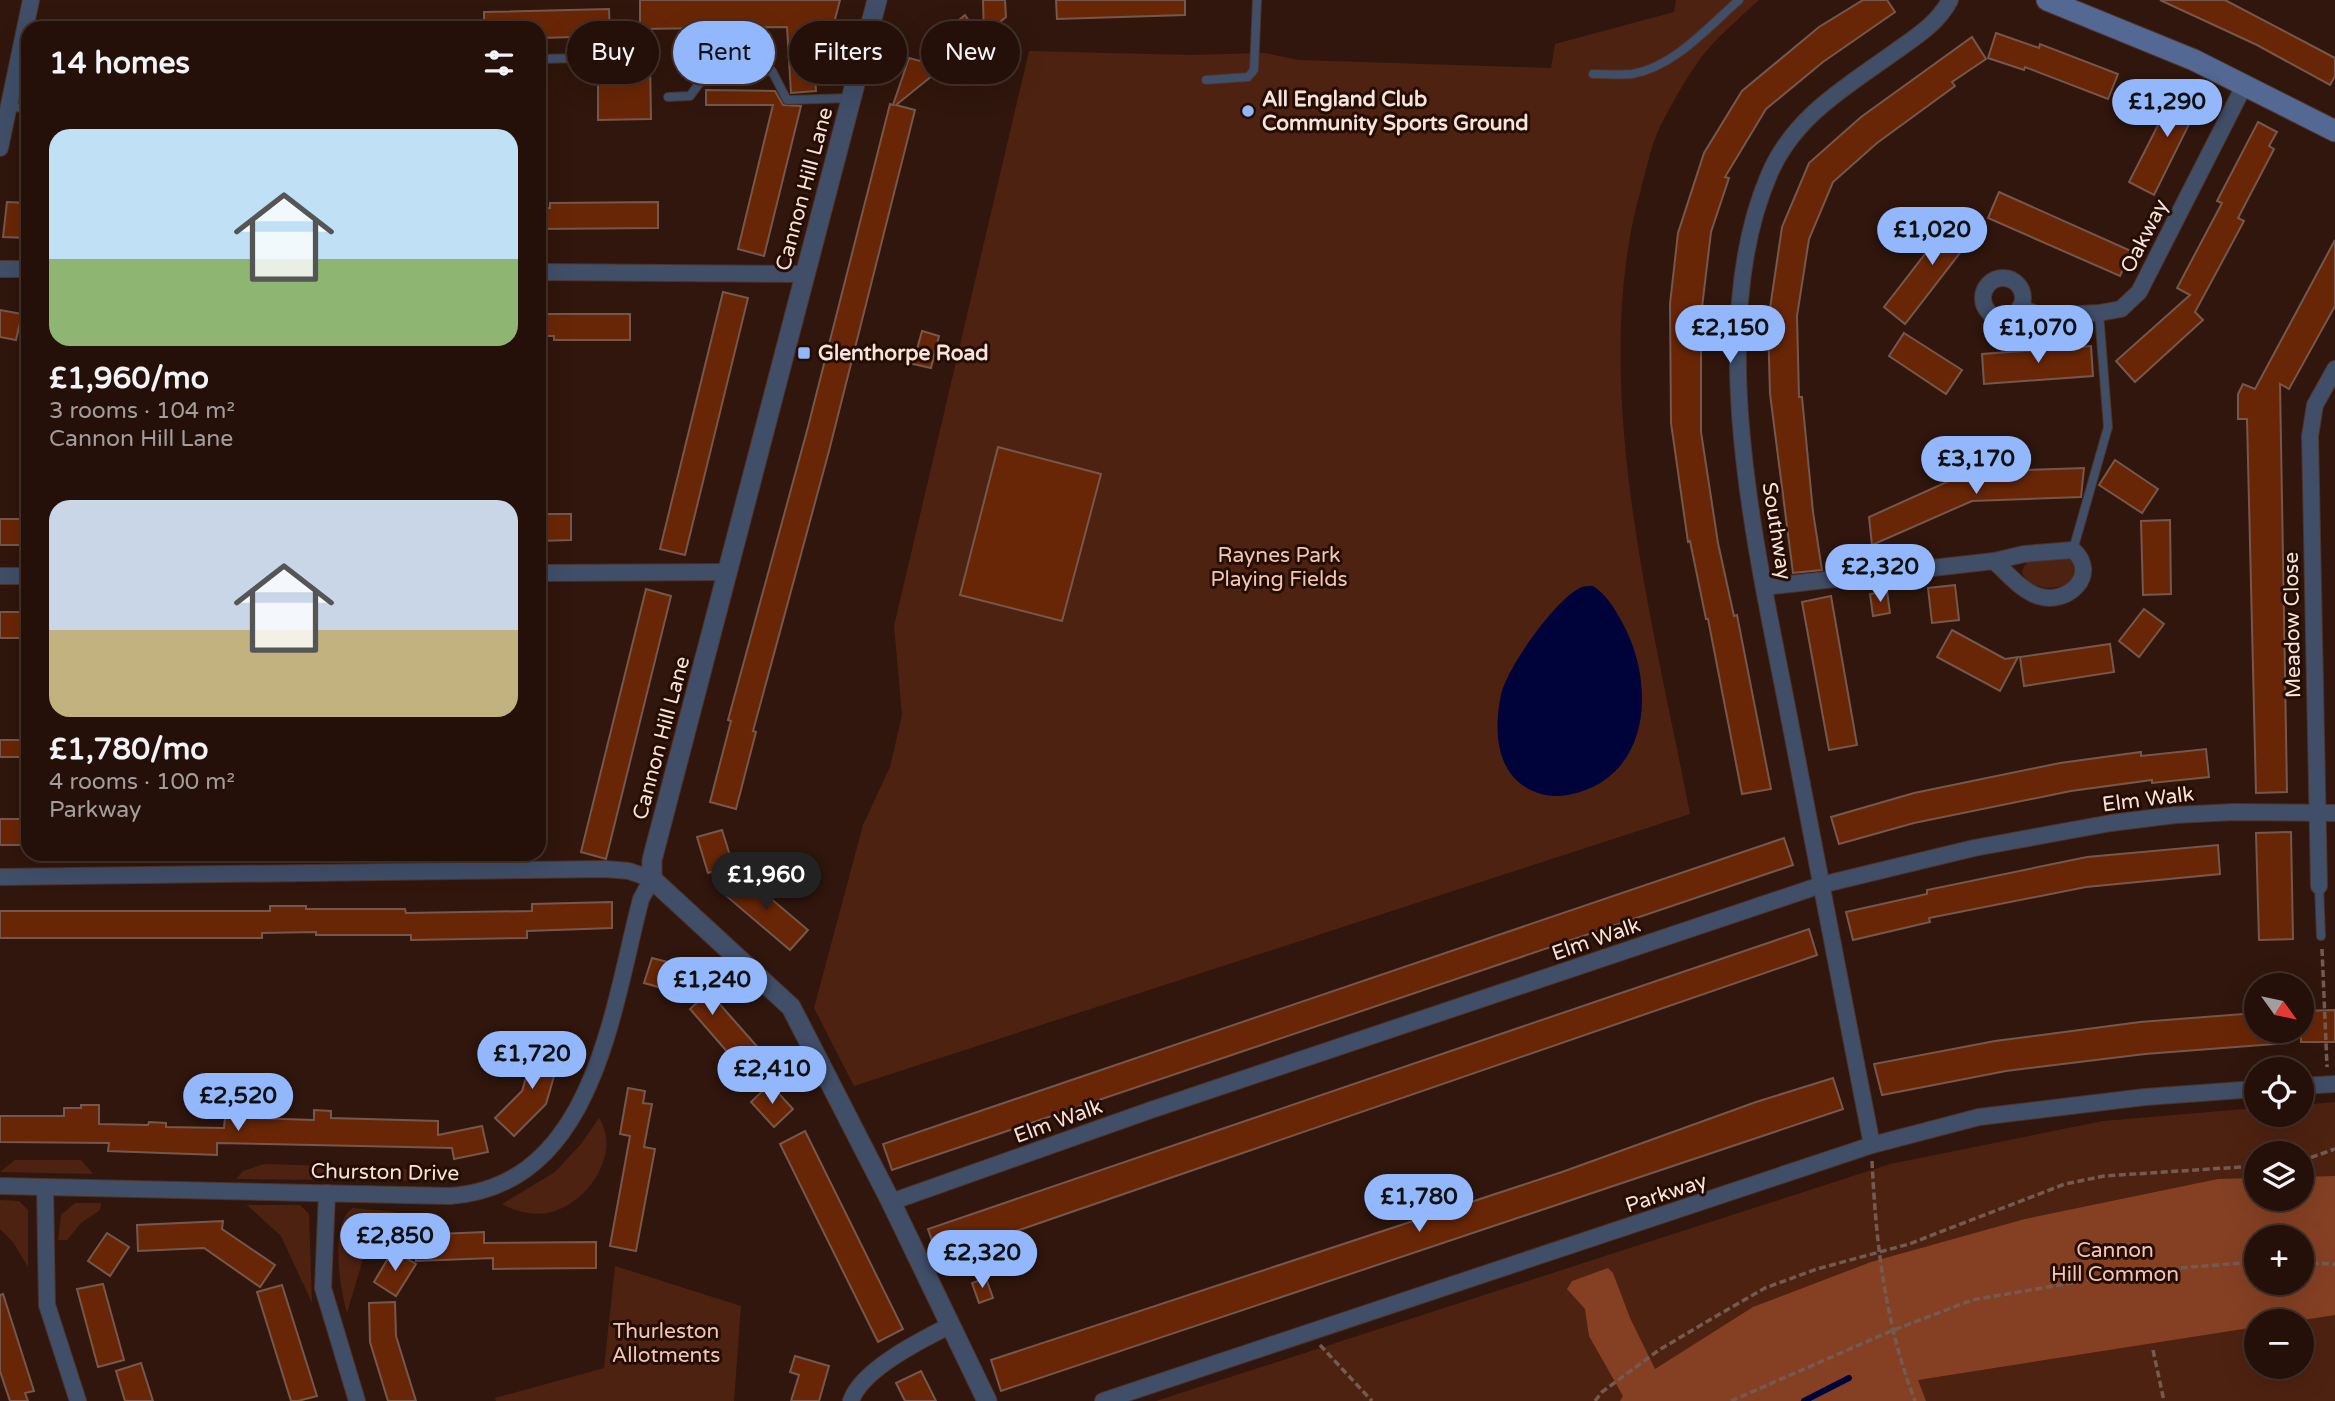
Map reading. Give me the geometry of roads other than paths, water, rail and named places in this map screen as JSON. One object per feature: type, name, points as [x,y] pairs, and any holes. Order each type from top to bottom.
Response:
[{"type":"main road","points":[[2047,0],[2194,60],[2335,131]]},
{"type":"street","points":[[27,21],[31,0]]},
{"type":"street","name":"Cannon Hill Lane","points":[[652,879],[652,860],[877,0]]},
{"type":"street","name":"Southway","points":[[1872,1145],[1764,587],[1740,430],[1739,315],[1747,244],[1756,209],[1781,148],[1795,128],[1815,109],[1930,26],[1950,0]]},
{"type":"street","points":[[0,148],[21,48]]},
{"type":"street","name":"Oakway","points":[[2020,307],[2040,316],[2099,313],[2121,309],[2139,292],[2245,84]]},
{"type":"street","points":[[0,268],[21,269]]},
{"type":"street","points":[[546,272],[806,274]]},
{"type":"street","name":"Meadow Close","points":[[2319,886],[2310,436],[2315,405],[2335,369]]},
{"type":"street","points":[[1764,587],[2073,550],[2083,559],[2085,571],[2080,584],[2070,593],[2054,597],[2039,596],[2024,588],[1994,561]]},
{"type":"street","points":[[546,573],[728,572]]},
{"type":"street","points":[[0,576],[21,576]]},
{"type":"street","name":"Elm Walk","points":[[891,1202],[1151,1110],[1821,885],[1974,848],[2111,823],[2222,812],[2335,813]]},
{"type":"street","points":[[0,877],[605,869],[652,879],[791,1007],[891,1202],[987,1401]]},
{"type":"street","name":"Churston Drive","points":[[0,1186],[469,1194],[509,1179],[548,1150],[564,1133],[579,1110],[603,1044],[641,899],[652,879]]},
{"type":"street","points":[[2314,1085],[2332,1084]]},
{"type":"street","name":"Parkway","points":[[1103,1401],[1872,1145],[1979,1117],[2145,1097],[2244,1090]]},
{"type":"street","points":[[45,1187],[47,1305],[78,1401]]},
{"type":"street","points":[[327,1193],[323,1288],[358,1401]]},
{"type":"street","points":[[851,1401],[872,1374],[904,1351],[949,1326]]},
{"type":"lane","points":[[1206,80],[1248,77],[1254,70],[1257,0]]},
{"type":"lane","points":[[1593,74],[1633,74],[1653,66],[1682,50],[1739,0]]},
{"type":"lane","points":[[546,59],[567,58]]},
{"type":"lane","points":[[668,97],[690,96],[707,73],[772,71],[787,100],[852,98]]},
{"type":"lane","points":[[9,106],[21,108]]},
{"type":"lane","points":[[2073,550],[2108,426],[2099,313]]},
{"type":"lane","points":[[2319,886],[2321,936]]},
{"type":"waterway","points":[[1804,1401],[1849,1378]]},
{"type":"place","name":"All England Club Community Sports Ground","points":[[1248,111]]},
{"type":"place","name":"Glenthorpe Road","points":[[804,353]]},
{"type":"park label","name":"Raynes Park Playing Fields","points":[[1279,567]]},
{"type":"park label","name":"Cannon Hill Common","points":[[2115,1262]]},
{"type":"park label","name":"Thurleston Allotments","points":[[666,1343]]}]
